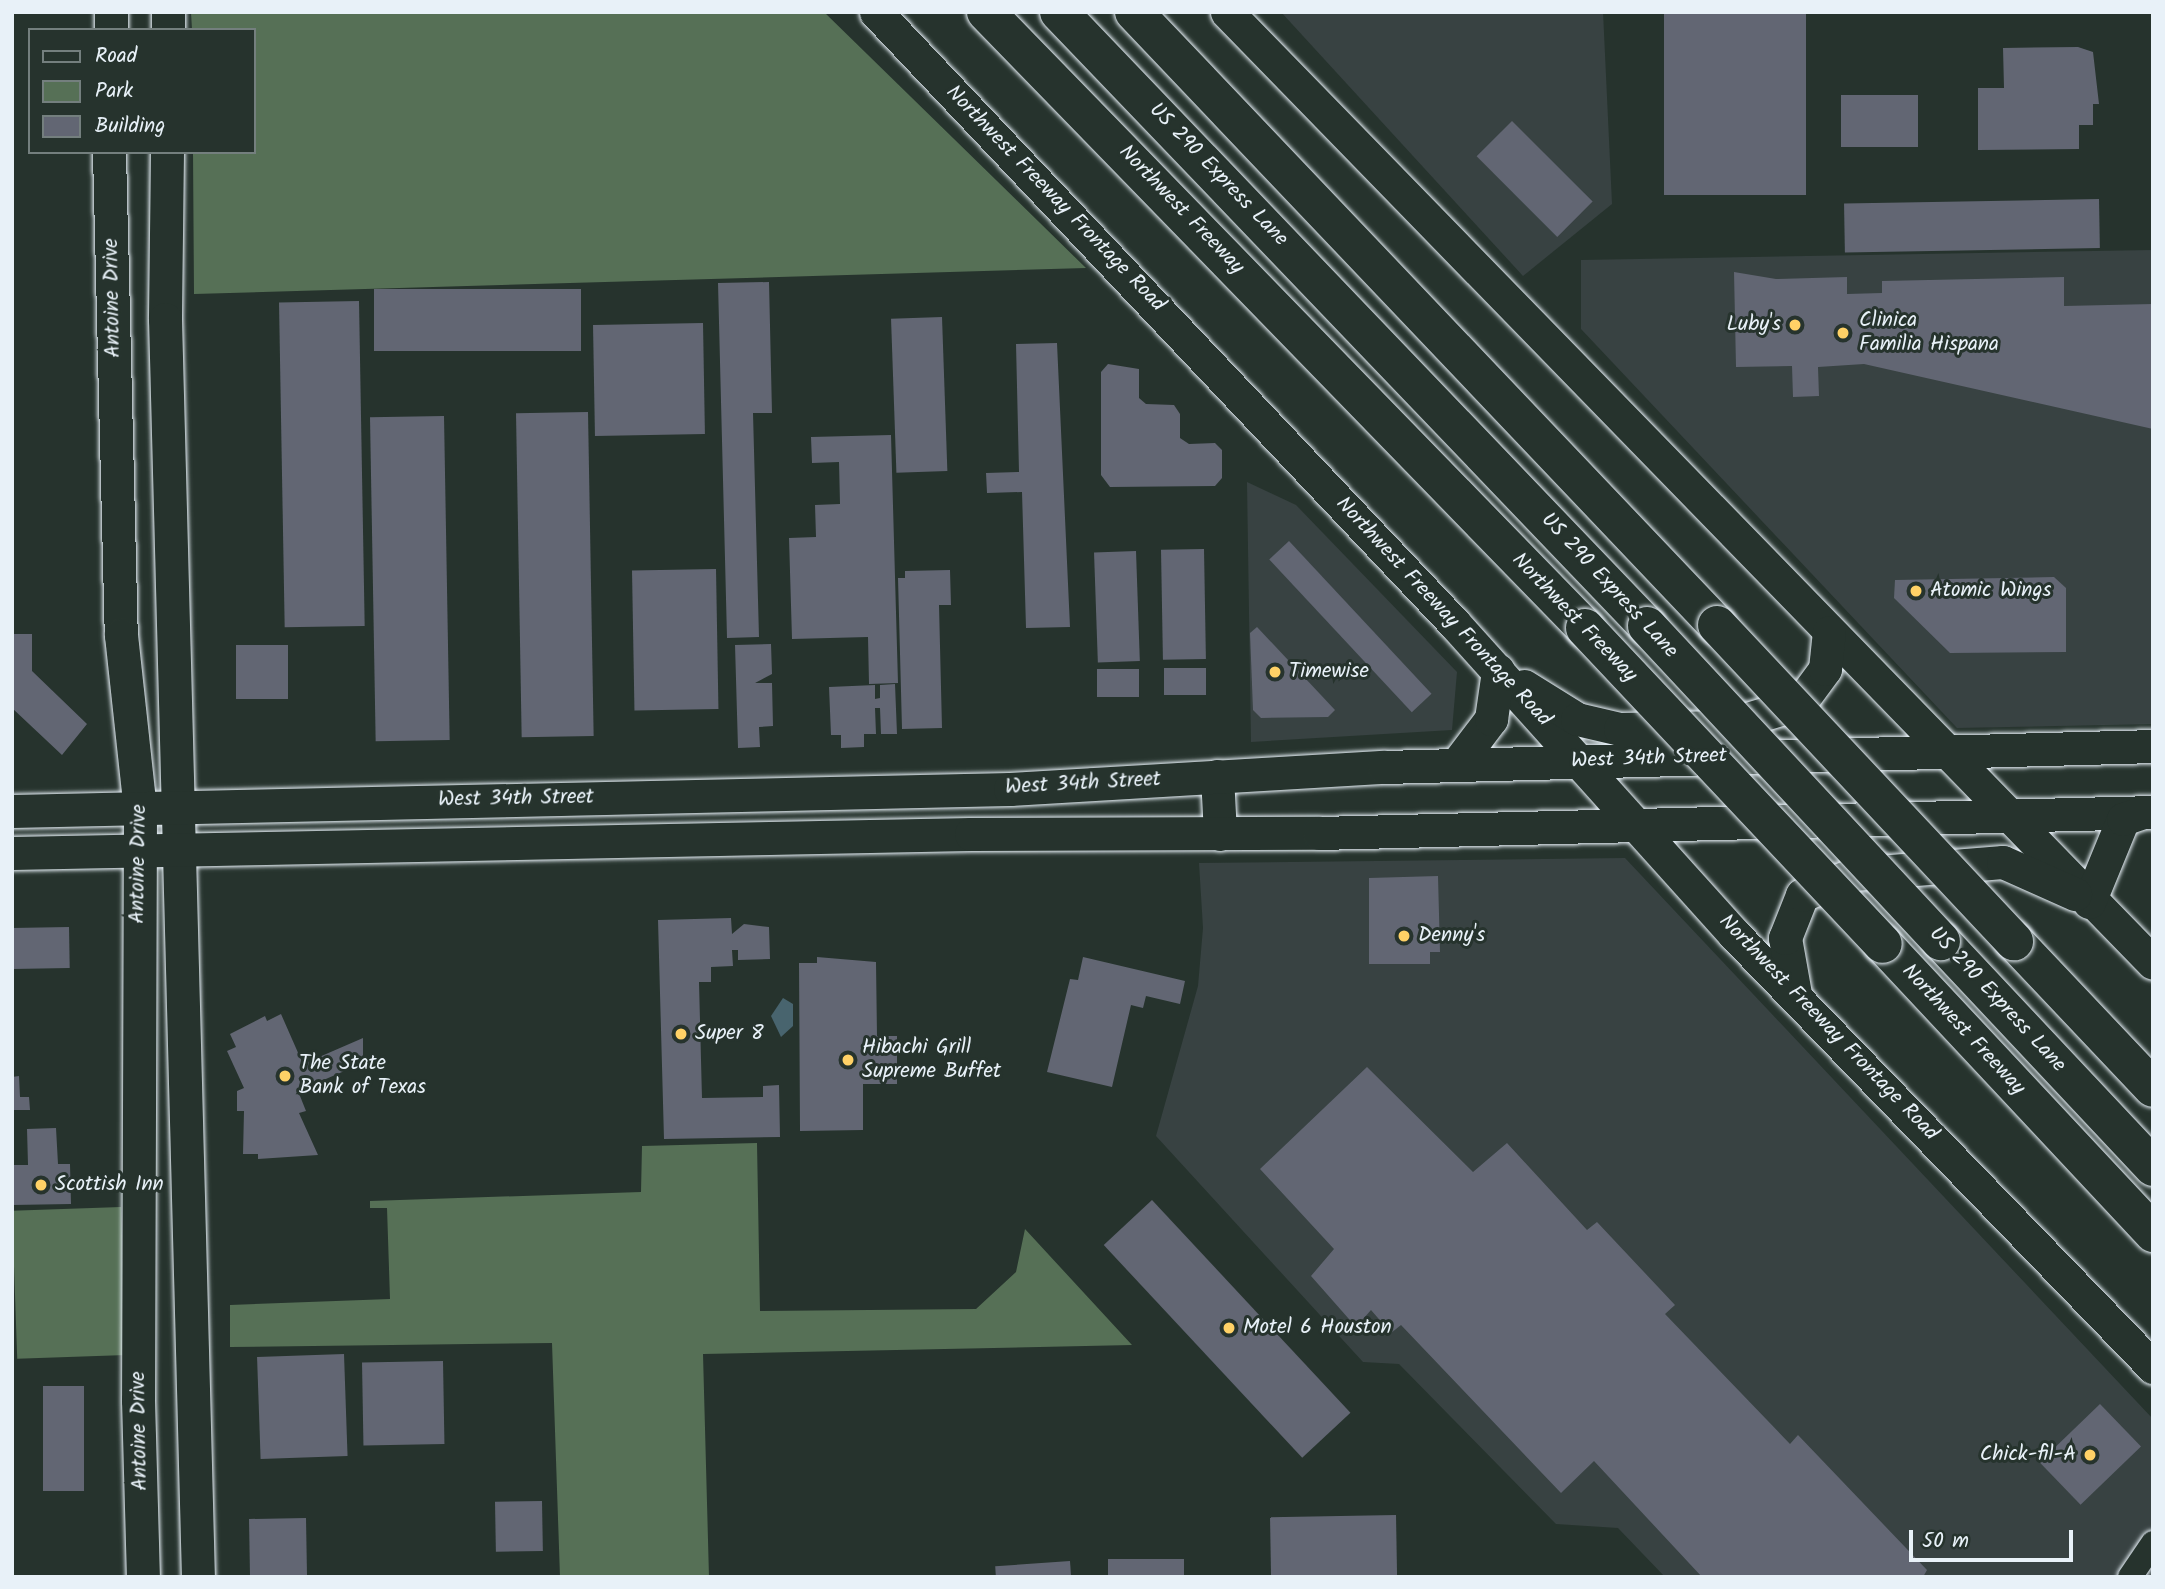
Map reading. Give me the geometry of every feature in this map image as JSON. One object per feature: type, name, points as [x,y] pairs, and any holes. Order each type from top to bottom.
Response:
[{"type":"highway","name":"Northwest Freeway","points":[[986,12],[1585,628],[2153,1233]]},
{"type":"highway","name":"US 290 Express Lane","points":[[1059,12],[1647,626],[2153,1167]]},
{"type":"highway","points":[[1134,12],[2151,1084]]},
{"type":"main road","name":"Northwest Freeway Frontage Road","points":[[876,12],[1498,671],[1640,826],[1734,934],[1795,994],[2153,1367]]},
{"type":"main road","points":[[1227,12],[1829,632],[1948,748],[2089,902],[2153,964]]},
{"type":"main road","name":"Antoine Drive","points":[[109,154],[121,635],[140,809],[137,851],[142,1172],[138,1400],[143,1577]]},
{"type":"main road","name":"Antoine Drive","points":[[167,154],[168,431],[198,1577]]},
{"type":"main road","points":[[116,431],[168,431]]},
{"type":"main road","points":[[1456,765],[1491,719],[1498,671],[1577,719],[1620,729],[1721,727],[1800,703],[1825,669],[1829,632]]},
{"type":"main road","name":"West 34th Street","points":[[12,811],[1092,786],[1217,776],[1456,765],[1948,748],[2153,746]]},
{"type":"main road","points":[[1217,776],[1220,834]]},
{"type":"main road","points":[[672,795],[673,839]]},
{"type":"main road","points":[[2089,902],[2123,819],[2148,812]]},
{"type":"main road","name":"West 34th Street","points":[[12,853],[673,839],[1220,834],[1640,826],[2148,812]]},
{"type":"main road","points":[[1795,994],[1785,938],[1802,895],[1854,874],[2003,863],[2089,902]]},
{"type":"main road","points":[[142,1172],[186,1172]]},
{"type":"street","points":[[2130,1577],[2153,1543]]},
{"type":"shaded area","points":[[1281,12],[1603,12],[1612,204],[1523,276]]},
{"type":"shaded area","points":[[2153,250],[2153,724],[1957,728],[1581,329],[1581,260]]},
{"type":"shaded area","points":[[1247,482],[1296,505],[1457,672],[1452,730],[1251,742]]},
{"type":"shaded area","points":[[1625,858],[2153,1419],[2153,1577],[1665,1577],[1618,1528],[1556,1524],[1399,1364],[1363,1362],[1156,1136],[1198,986],[1203,928],[1199,863]]},
{"type":"green space","points":[[191,12],[824,12],[1086,268],[194,294],[193,154],[256,154],[256,28],[192,28]]},
{"type":"green space","points":[[757,1143],[760,1311],[976,1309],[1016,1272],[1025,1229],[1132,1345],[703,1354],[709,1577],[560,1577],[552,1343],[230,1347],[230,1305],[390,1299],[387,1208],[370,1208],[370,1201],[641,1192],[642,1146]]},
{"type":"green space","points":[[121,1207],[126,1355],[17,1359],[12,1211]]},
{"type":"water","points":[[783,998],[793,1004],[793,1026],[781,1037],[771,1016]]},
{"type":"building","points":[[1664,12],[1806,12],[1806,195],[1664,195]]},
{"type":"building","points":[[2078,47],[2093,52],[2099,104],[2093,104],[2093,125],[2079,125],[2079,149],[1978,150],[1978,88],[2004,88],[2003,48]]},
{"type":"building","points":[[1841,95],[1918,95],[1918,147],[1841,147]]},
{"type":"building","points":[[1512,121],[1593,202],[1557,237],[1477,156]]},
{"type":"building","points":[[2099,199],[2100,248],[1845,252],[1844,203]]},
{"type":"building","points":[[1734,272],[1776,279],[1847,277],[1847,294],[1882,293],[1882,281],[2064,277],[2064,306],[2153,304],[2153,429],[1864,364],[1818,367],[1819,396],[1793,397],[1792,366],[1736,367]]},
{"type":"building","points":[[769,282],[772,413],[753,413],[759,637],[727,638],[718,283]]},
{"type":"building","points":[[374,289],[581,289],[581,351],[374,351]]},
{"type":"building","points":[[359,301],[365,626],[285,627],[279,302]]},
{"type":"building","points":[[942,317],[947,471],[896,473],[891,319]]},
{"type":"building","points":[[703,323],[705,434],[595,436],[593,325]]},
{"type":"building","points":[[1057,343],[1070,627],[1026,628],[1022,492],[987,493],[986,473],[1019,472],[1016,344]]},
{"type":"building","points":[[1108,364],[1139,369],[1139,398],[1146,404],[1174,405],[1180,414],[1180,438],[1189,444],[1215,443],[1222,450],[1222,478],[1215,486],[1110,487],[1101,475],[1101,372]]},
{"type":"building","points":[[588,412],[594,736],[522,737],[516,413]]},
{"type":"building","points":[[444,416],[450,740],[376,741],[370,417]]},
{"type":"building","points":[[891,435],[898,683],[869,684],[868,637],[792,639],[789,538],[816,537],[815,505],[840,504],[839,462],[812,463],[811,437]]},
{"type":"building","points":[[1289,541],[1432,694],[1412,712],[1269,559]]},
{"type":"building","points":[[1204,549],[1206,659],[1163,660],[1161,550]]},
{"type":"building","points":[[1136,551],[1140,661],[1098,662],[1094,552]]},
{"type":"building","points":[[716,569],[718,709],[634,710],[632,570]]},
{"type":"building","points":[[950,570],[951,605],[939,605],[942,728],[902,729],[898,578],[905,578],[905,571]]},
{"type":"building","points":[[2054,577],[2066,588],[2066,652],[1950,653],[1894,598],[1895,580]]},
{"type":"building","name":"Timewise","points":[[1257,627],[1335,710],[1328,717],[1261,718],[1253,710],[1250,633]]},
{"type":"building","points":[[12,634],[32,634],[32,671],[87,724],[62,755],[12,708]]},
{"type":"building","points":[[771,644],[772,674],[755,683],[772,683],[773,726],[759,727],[760,747],[738,748],[735,645]]},
{"type":"building","points":[[236,645],[288,645],[288,699],[236,699]]},
{"type":"building","points":[[1164,668],[1206,668],[1206,695],[1164,695]]},
{"type":"building","points":[[1097,669],[1139,669],[1139,697],[1097,697]]},
{"type":"building","points":[[895,684],[897,734],[881,734],[880,708],[875,708],[876,734],[864,734],[864,747],[841,748],[841,735],[831,735],[829,687],[875,685],[875,699],[880,698],[880,685]]},
{"type":"building","name":"Denny's","points":[[1438,876],[1440,952],[1430,952],[1430,964],[1369,964],[1369,878]]},
{"type":"building","name":"Super 8","points":[[731,918],[732,934],[744,924],[769,927],[770,959],[738,960],[738,950],[732,950],[733,966],[711,967],[711,982],[699,982],[702,1098],[763,1097],[763,1086],[779,1085],[780,1137],[664,1139],[658,920]]},
{"type":"building","points":[[69,927],[70,968],[13,969],[12,928]]},
{"type":"building","name":"Hibachi Grill Supreme Buffet","points":[[817,957],[876,962],[877,1036],[897,1036],[897,1084],[863,1084],[863,1130],[800,1131],[799,963],[817,963]]},
{"type":"building","points":[[1083,957],[1185,981],[1180,1004],[1146,996],[1143,1008],[1131,1005],[1112,1087],[1047,1072],[1070,979],[1078,980]]},
{"type":"building","name":"The State Bank of Texas","points":[[281,1014],[303,1064],[363,1038],[363,1063],[298,1091],[306,1111],[299,1113],[318,1155],[258,1159],[258,1154],[243,1154],[244,1111],[237,1111],[237,1091],[244,1088],[227,1051],[236,1047],[230,1034],[265,1016],[267,1021]]},
{"type":"building","points":[[1367,1067],[1473,1172],[1507,1143],[1587,1230],[1597,1222],[1675,1305],[1665,1314],[1790,1444],[1798,1435],[1927,1570],[1923,1577],[1702,1577],[1594,1461],[1561,1493],[1401,1325],[1391,1333],[1371,1310],[1356,1327],[1311,1276],[1334,1249],[1260,1169]]},
{"type":"building","points":[[19,1076],[20,1097],[29,1097],[30,1110],[12,1110],[12,1077]]},
{"type":"building","name":"Scottish Inn","points":[[56,1128],[58,1164],[70,1164],[71,1204],[12,1205],[12,1165],[28,1165],[27,1129]]},
{"type":"building","name":"Motel 6 Houston","points":[[1152,1200],[1350,1413],[1302,1458],[1104,1245]]},
{"type":"building","points":[[344,1354],[348,1456],[261,1459],[257,1357]]},
{"type":"building","points":[[443,1361],[444,1444],[363,1445],[362,1362]]},
{"type":"building","points":[[43,1386],[84,1386],[84,1491],[43,1491]]},
{"type":"building","name":"Chick-fil-A","points":[[2100,1404],[2141,1446],[2081,1505],[2040,1462]]},
{"type":"building","points":[[542,1501],[543,1551],[496,1552],[495,1502]]},
{"type":"building","points":[[1396,1515],[1397,1577],[1271,1577],[1270,1517]]},
{"type":"building","points":[[306,1518],[307,1576],[250,1577],[249,1519]]},
{"type":"building","points":[[1108,1559],[1184,1559],[1184,1577],[1108,1577]]},
{"type":"building","points":[[1070,1561],[1071,1577],[996,1577],[995,1566]]},
{"type":"place","name":"Luby's","points":[[1795,325]]},
{"type":"place","name":"Clinica Familia Hispana","points":[[1843,333]]},
{"type":"place","name":"Atomic Wings","points":[[1916,591]]},
{"type":"place","name":"Timewise","points":[[1275,672]]},
{"type":"place","name":"Denny's","points":[[1404,936]]},
{"type":"place","name":"Super 8","points":[[681,1034]]},
{"type":"place","name":"Hibachi Grill Supreme Buffet","points":[[848,1060]]},
{"type":"place","name":"The State Bank of Texas","points":[[285,1076]]},
{"type":"place","name":"Scottish Inn","points":[[41,1185]]},
{"type":"place","name":"Motel 6 Houston","points":[[1229,1328]]},
{"type":"place","name":"Chick-fil-A","points":[[2090,1455]]}]
